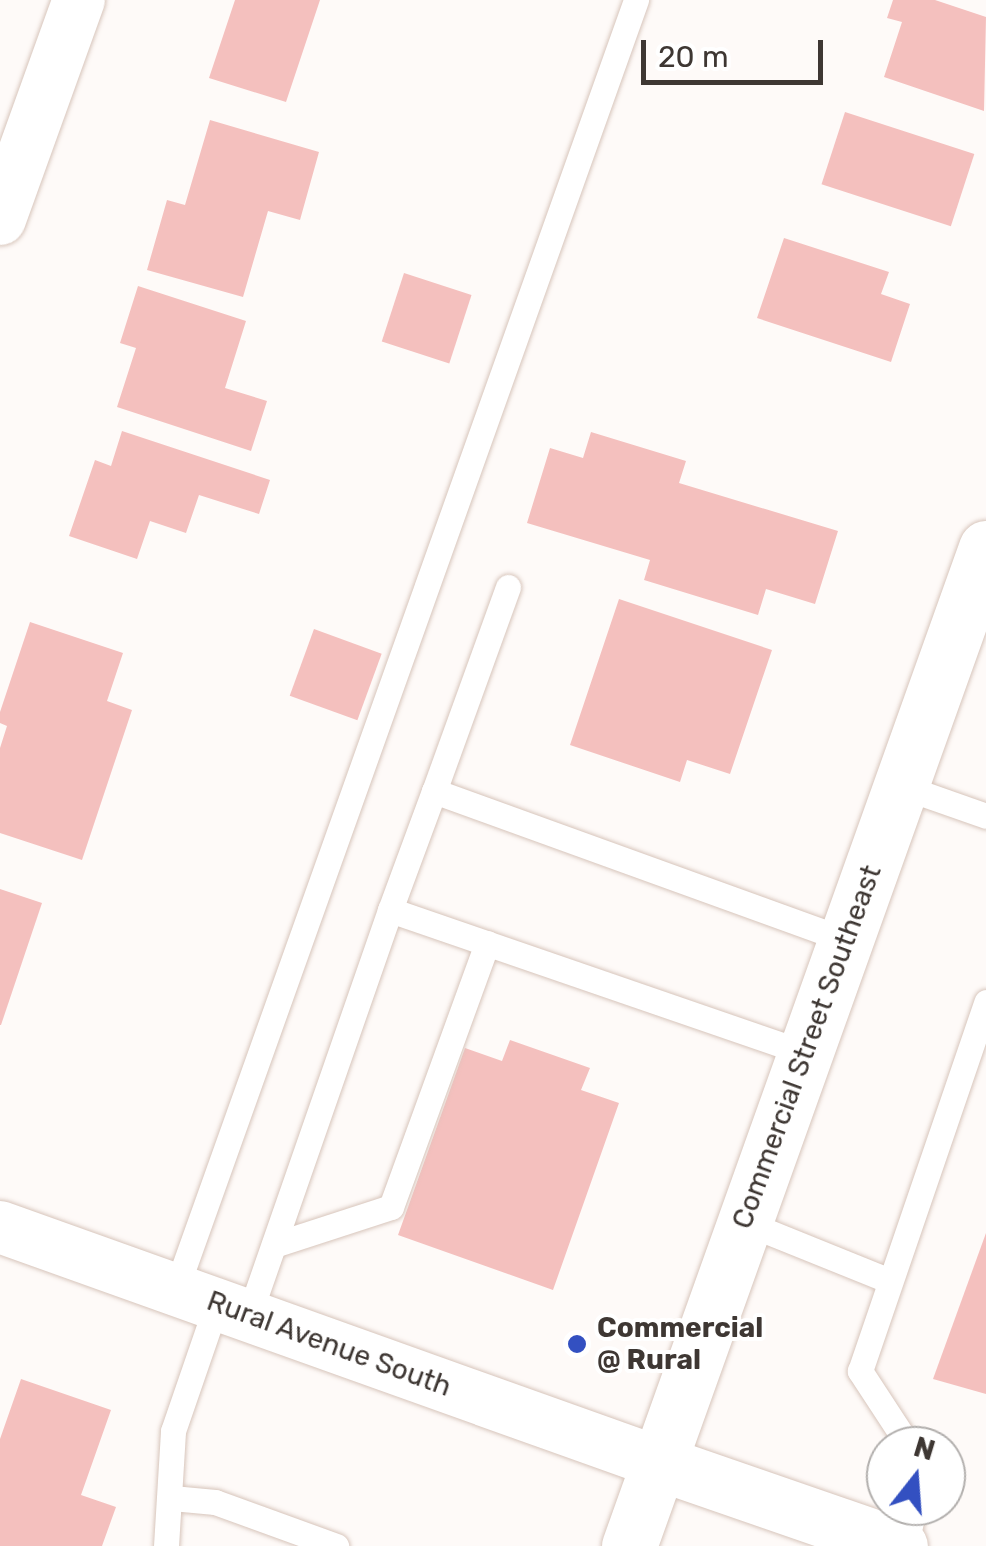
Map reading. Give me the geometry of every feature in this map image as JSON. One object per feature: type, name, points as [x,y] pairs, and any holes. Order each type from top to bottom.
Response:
[{"type":"main road","name":"Commercial Street Southeast","points":[[629,1546],[986,548]]},
{"type":"main road","points":[[657,1462],[902,1546]]},
{"type":"street","points":[[3,198],[80,0]]},
{"type":"street","name":"Rural Avenue South","points":[[0,1227],[657,1462]]},
{"type":"lane","points":[[166,1546],[172,1498],[172,1431],[636,0]]},
{"type":"lane","points":[[274,1245],[508,587]]},
{"type":"lane","points":[[901,786],[986,816]]},
{"type":"lane","points":[[434,792],[846,940]]},
{"type":"lane","points":[[390,910],[805,1052]]},
{"type":"lane","points":[[214,1303],[274,1245],[391,1207],[487,943]]},
{"type":"lane","points":[[896,1426],[860,1371],[986,1002]]},
{"type":"lane","points":[[744,1222],[890,1281]]},
{"type":"lane","points":[[172,1498],[215,1502],[336,1546]]},
{"type":"building","points":[[235,0],[320,0],[286,102],[209,78]]},
{"type":"building","points":[[893,0],[935,0],[986,17],[984,111],[884,77],[902,22],[887,18]]},
{"type":"building","points":[[845,112],[974,154],[951,226],[822,184]]},
{"type":"building","points":[[210,120],[319,152],[300,220],[268,211],[243,297],[147,270],[167,200],[185,205]]},
{"type":"building","points":[[784,238],[889,272],[881,294],[910,304],[891,362],[757,318]]},
{"type":"building","points":[[404,273],[472,295],[449,363],[382,341]]},
{"type":"building","points":[[138,286],[246,321],[225,388],[267,401],[251,451],[117,407],[136,348],[120,343]]},
{"type":"building","points":[[122,431],[270,480],[259,514],[199,495],[186,533],[150,521],[137,559],[69,536],[95,460],[111,466]]},
{"type":"building","points":[[591,432],[686,461],[679,483],[838,531],[815,604],[766,589],[758,615],[644,580],[650,560],[527,523],[550,448],[583,458]]},
{"type":"building","points":[[619,599],[772,650],[730,774],[687,760],[680,782],[570,745]]},
{"type":"building","points":[[30,622],[123,653],[107,701],[132,710],[82,860],[0,833],[0,748],[7,726],[0,723],[0,712]]},
{"type":"building","points":[[314,629],[382,654],[357,720],[290,696]]},
{"type":"building","points":[[0,889],[42,903],[1,1025],[0,1025]]},
{"type":"building","points":[[510,1040],[590,1068],[581,1090],[619,1103],[553,1290],[398,1235],[465,1048],[502,1061]]},
{"type":"building","points":[[986,1233],[986,1394],[933,1379]]},
{"type":"building","points":[[21,1379],[111,1410],[81,1495],[116,1507],[102,1546],[0,1546],[0,1439]]},
{"type":"place","name":"Commercial @ Rural","points":[[577,1344]]}]
